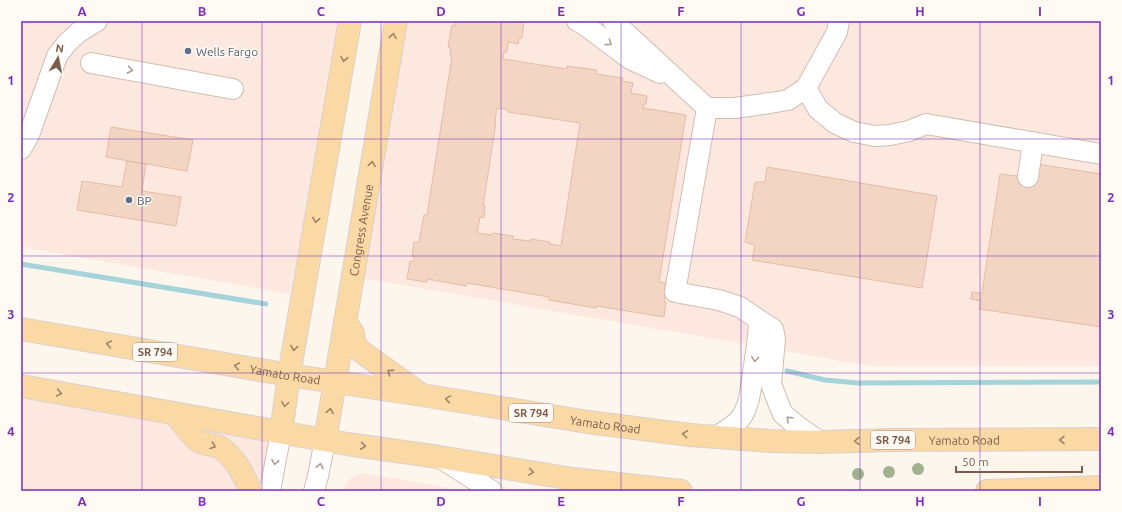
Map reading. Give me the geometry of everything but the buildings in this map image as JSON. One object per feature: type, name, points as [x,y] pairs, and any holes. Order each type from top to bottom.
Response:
[{"type":"main road","points":[[281,432],[289,375],[350,21]]},
{"type":"main road","name":"Congress Avenue","points":[[325,440],[396,21]]},
{"type":"main road","points":[[345,322],[353,333],[354,342],[359,350],[422,395]]},
{"type":"main road","name":"Yamato Road","points":[[21,329],[289,375],[654,431],[770,441],[1101,440]]},
{"type":"main road","points":[[21,386],[325,440],[572,479],[681,491]]},
{"type":"main road","points":[[174,413],[199,442],[210,444],[226,452],[238,467],[251,491]]},
{"type":"main road","points":[[987,491],[1101,487]]},
{"type":"street","points":[[21,149],[29,134],[57,56],[67,43],[79,32],[97,21]]},
{"type":"street","points":[[577,21],[630,59],[677,80]]},
{"type":"street","points":[[613,21],[707,108],[735,108],[788,100],[806,88],[837,32],[839,21]]},
{"type":"street","points":[[92,63],[233,90]]},
{"type":"street","points":[[806,88],[818,109],[835,123],[854,132],[875,136],[890,135],[909,131],[926,124],[1101,154]]},
{"type":"street","points":[[707,108],[695,139],[675,292],[718,300],[740,307],[773,329],[775,339],[771,384],[778,405],[784,414],[796,425],[820,442]]},
{"type":"street","points":[[1028,177],[1033,142]]},
{"type":"street","points":[[715,437],[728,430],[744,413],[750,394],[759,332],[759,320]]},
{"type":"street","points":[[270,491],[281,432]]},
{"type":"street","points":[[314,491],[325,440]]},
{"type":"street","points":[[439,457],[492,491]]},
{"type":"shaded area","points":[[21,21],[342,21],[290,294],[21,247]]},
{"type":"shaded area","points":[[398,21],[1101,21],[1101,366],[871,366],[362,278]]},
{"type":"shaded area","points":[[21,398],[272,440],[264,491],[21,491]]},
{"type":"shaded area","points":[[364,473],[445,487],[456,491],[343,491],[347,481],[354,476]]},
{"type":"waterway","points":[[21,264],[266,304]]},
{"type":"waterway","points":[[787,371],[825,380],[858,383],[1101,382]]},
{"type":"place","name":"Wells Fargo","points":[[188,51]]},
{"type":"place","name":"BP","points":[[129,200]]}]
